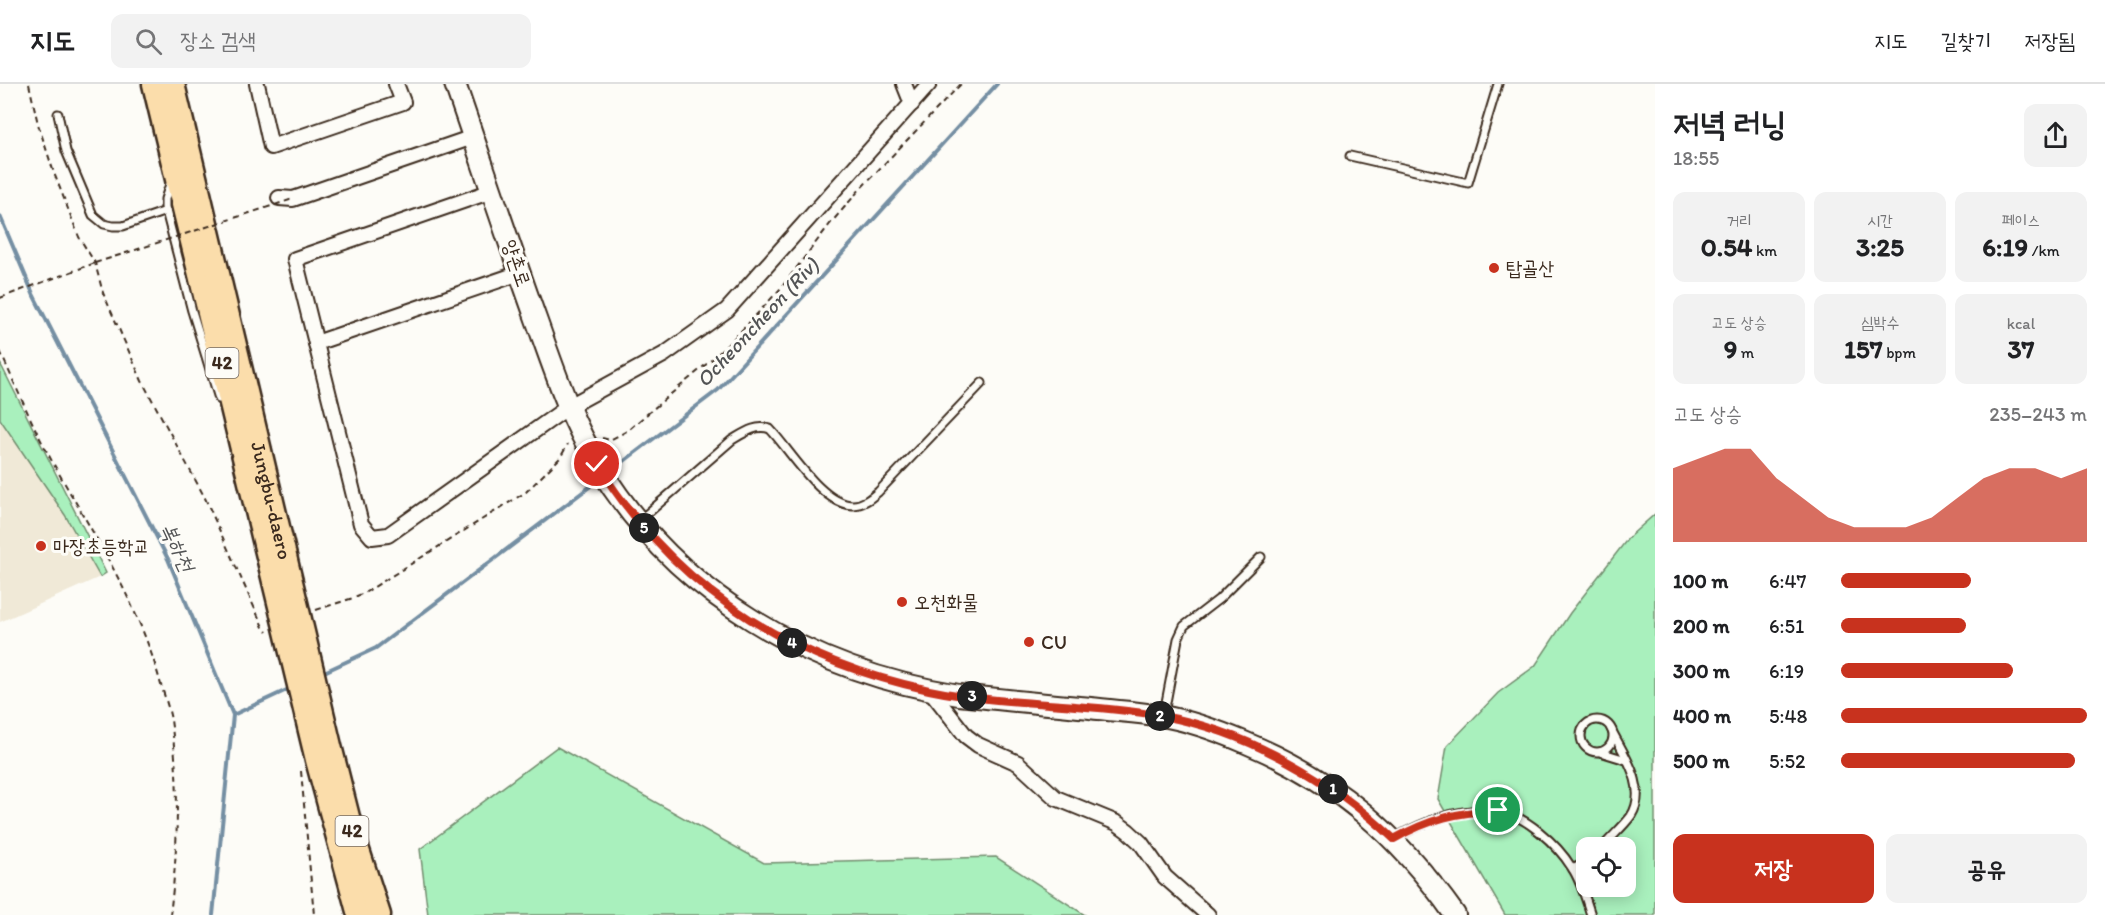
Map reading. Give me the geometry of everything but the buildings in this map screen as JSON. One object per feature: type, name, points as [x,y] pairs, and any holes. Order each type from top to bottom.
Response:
[{"type":"main road","name":"Jungbu-daero","points":[[154,84],[250,481],[297,629]]},
{"type":"main road","name":"Jungbu-daero","points":[[173,84],[297,629],[316,758],[359,915]]},
{"type":"main road","name":"Jungbu-daero","points":[[316,758],[351,829],[379,915]]},
{"type":"street","points":[[257,84],[271,147],[403,102],[396,84]]},
{"type":"street","name":"양촌로","points":[[455,84],[568,407],[602,472],[633,515],[685,572],[708,591],[778,637],[827,658],[930,690],[1001,700],[1163,716],[1227,735],[1293,764],[1350,801],[1394,839],[1422,871],[1455,915]]},
{"type":"street","points":[[904,84],[912,104]]},
{"type":"street","points":[[492,191],[295,259],[361,524],[372,537],[388,535],[568,407],[665,354],[727,310],[929,84]]},
{"type":"street","points":[[286,199],[473,137]]},
{"type":"street","points":[[316,343],[520,273]]},
{"type":"street","points":[[930,690],[966,736],[978,745],[1018,763],[1056,798],[1117,823],[1128,831],[1141,843],[1165,877],[1208,915]]},
{"type":"lane","points":[[1350,156],[1468,183],[1498,84]]},
{"type":"lane","points":[[58,114],[66,151],[93,215],[104,224],[123,226],[166,211]]},
{"type":"lane","points":[[171,158],[172,177],[165,199],[166,211],[192,311],[221,406]]},
{"type":"lane","points":[[633,515],[732,441],[747,432],[763,427],[770,429],[779,438],[816,485],[841,503],[861,504],[878,492],[982,383]]},
{"type":"lane","points":[[229,427],[250,481]]},
{"type":"lane","points":[[1163,716],[1178,639],[1184,626],[1219,599],[1261,557]]},
{"type":"lane","points":[[1612,837],[1631,817],[1637,803],[1637,786],[1626,760],[1611,729],[1599,720],[1588,723],[1583,728],[1581,736],[1585,746],[1593,752],[1626,760]]},
{"type":"lane","points":[[1598,752],[1608,748],[1611,744],[1611,729]]},
{"type":"lane","points":[[1394,839],[1435,819],[1468,812],[1498,810],[1526,822],[1553,842],[1573,869],[1592,915]]},
{"type":"path","points":[[29,84],[38,124],[54,173],[79,237],[95,262],[104,293],[141,381],[205,498],[263,627]]},
{"type":"path","points":[[297,629],[366,592],[526,492],[560,458],[570,440],[582,436],[610,440],[627,431],[716,356],[781,288],[861,188],[961,84]]},
{"type":"path","points":[[0,298],[95,262],[286,199]]},
{"type":"path","points":[[0,351],[55,467],[118,575],[140,620],[157,668],[170,719],[175,769],[176,869],[170,915]]},
{"type":"path","points":[[314,915],[316,758]]},
{"type":"shaded area","name":"마장초등학교","points":[[0,419],[65,515],[100,577],[0,622]]},
{"type":"green space","points":[[0,363],[106,573],[100,577],[65,515],[0,419]]},
{"type":"green space","points":[[1655,514],[1655,915],[1505,915],[1438,799],[1447,746],[1498,693],[1535,666],[1570,613],[1629,537]]},
{"type":"green space","points":[[557,747],[764,863],[996,857],[1085,915],[428,915],[420,849]]},
{"type":"waterway","name":"Ocheoncheon (Riv)","points":[[611,471],[718,390],[997,84]]},
{"type":"waterway","name":"복하천","points":[[0,216],[34,296],[168,559],[233,715],[213,915]]},
{"type":"waterway","name":"Ocheoncheon (Riv)","points":[[322,673],[376,648],[600,479]]},
{"type":"waterway","name":"Ocheoncheon (Riv)","points":[[233,715],[291,688]]},
{"type":"place","name":"탑골산","points":[[1494,268]]},
{"type":"place","name":"마장초등학교","points":[[41,546]]},
{"type":"place","name":"오천화물","points":[[902,602]]},
{"type":"place","name":"CU","points":[[1029,642]]},
{"type":"route","points":[[597,464],[627,509],[685,572],[730,607],[778,637],[836,662],[930,690],[1001,700],[1163,716],[1197,724],[1293,764],[1350,801],[1394,839],[1435,819],[1468,812],[1498,810]]}]
